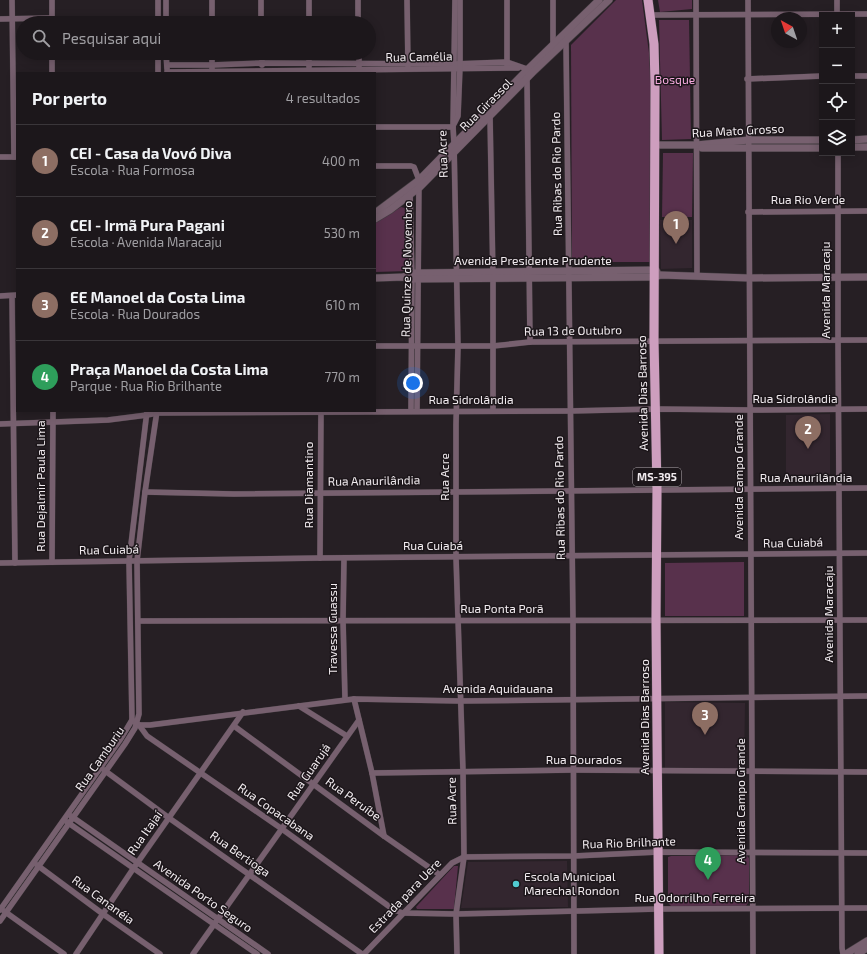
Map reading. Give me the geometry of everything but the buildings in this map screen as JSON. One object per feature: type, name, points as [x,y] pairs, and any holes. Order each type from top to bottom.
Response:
[{"type":"main road","name":"Avenida Dias Barroso","points":[[648,0],[655,76],[656,147],[654,213],[657,274],[654,340],[657,490],[656,619],[659,954]]},
{"type":"street","points":[[0,157],[16,157],[12,0]]},
{"type":"street","points":[[52,0],[52,16]]},
{"type":"street","points":[[158,0],[158,16]]},
{"type":"street","points":[[166,0],[166,16]]},
{"type":"street","points":[[212,0],[212,16]]},
{"type":"street","points":[[261,0],[261,16]]},
{"type":"street","points":[[309,0],[309,16]]},
{"type":"street","points":[[358,0],[358,16]]},
{"type":"street","points":[[407,0],[408,66]]},
{"type":"street","name":"Rua Acre","points":[[455,0],[457,66],[453,126],[458,346],[456,557],[463,771],[464,857],[456,914],[457,954]]},
{"type":"street","points":[[457,66],[460,0]]},
{"type":"street","points":[[506,0],[507,65]]},
{"type":"street","points":[[553,0],[553,45]]},
{"type":"street","name":"Rua Girassol","points":[[376,218],[390,210],[420,187],[527,79],[531,70],[553,45],[599,0]]},
{"type":"street","name":"Rua Girassol","points":[[376,212],[419,180],[454,143],[531,70],[566,42],[609,0]]},
{"type":"street","points":[[696,0],[697,276]]},
{"type":"street","name":"Avenida Campo Grande","points":[[748,0],[747,79],[749,140],[748,212],[754,954]]},
{"type":"street","points":[[837,0],[837,12]]},
{"type":"street","points":[[855,14],[867,14]]},
{"type":"street","points":[[650,15],[819,15]]},
{"type":"street","points":[[0,19],[16,19]]},
{"type":"street","name":"Rua Ribas do Rio Pardo","points":[[566,42],[573,620],[574,954]]},
{"type":"street","points":[[52,60],[52,72]]},
{"type":"street","points":[[158,60],[158,72]]},
{"type":"street","points":[[166,60],[167,72],[212,70],[262,63],[309,69]]},
{"type":"street","points":[[262,63],[262,72]]},
{"type":"street","points":[[166,65],[212,70],[262,72],[309,69]]},
{"type":"street","name":"Rua Camélia","points":[[309,69],[507,65],[531,70]]},
{"type":"street","points":[[747,79],[819,76]]},
{"type":"street","points":[[855,76],[867,76]]},
{"type":"street","points":[[527,79],[530,342]]},
{"type":"street","points":[[490,116],[493,275],[493,411]]},
{"type":"street","points":[[376,127],[453,126]]},
{"type":"street","name":"Rua Mato Grosso","points":[[696,147],[749,140],[819,140]]},
{"type":"street","points":[[855,140],[867,140]]},
{"type":"street","name":"Rua Mato Grosso","points":[[656,147],[819,148]]},
{"type":"street","points":[[855,147],[867,147]]},
{"type":"street","name":"Avenida Maracaju","points":[[838,156],[838,410],[843,954]]},
{"type":"street","name":"Rua Quinze de Novembro","points":[[376,166],[411,166],[414,167],[419,180],[420,187],[415,276],[414,411]]},
{"type":"street","name":"Rua Quinze de Novembro","points":[[411,185],[410,194],[415,276]]},
{"type":"street","name":"Rua Rio Verde","points":[[748,212],[867,211]]},
{"type":"street","name":"Avenida Presidente Prudente","points":[[376,278],[456,275],[657,274],[749,278],[867,278]]},
{"type":"street","points":[[0,296],[15,296],[13,424],[15,562]]},
{"type":"street","name":"Rua 13 de Outubro","points":[[376,346],[493,346],[530,342],[654,340],[867,340]]},
{"type":"street","name":"Rua Sidrolândia","points":[[376,411],[867,409]]},
{"type":"street","name":"Rua Dejalmir Paula Lima","points":[[52,562],[53,412]]},
{"type":"street","name":"Rua Sidrolândia","points":[[0,424],[108,420],[157,412],[321,412]]},
{"type":"street","name":"Rua Camburiu","points":[[36,864],[63,820],[103,769],[125,744],[136,723],[138,714],[137,560],[157,412]]},
{"type":"street","name":"Rua Diamantino","points":[[320,558],[321,412]]},
{"type":"street","name":"Rua Camburiu","points":[[136,723],[131,672],[129,561],[147,413]]},
{"type":"street","name":"Rua Anaurilândia","points":[[145,492],[320,493],[867,488]]},
{"type":"street","name":"Rua Cuiabá","points":[[0,563],[137,560],[867,553]]},
{"type":"street","name":"Travessa Guassu","points":[[344,558],[343,620],[345,699]]},
{"type":"street","name":"Rua Ponta Porã","points":[[138,621],[656,619],[867,620]]},
{"type":"street","points":[[131,672],[138,672]]},
{"type":"street","name":"Avenida Aquidauana","points":[[136,723],[299,706],[345,699],[460,701],[867,696]]},
{"type":"street","points":[[354,699],[372,773],[384,836]]},
{"type":"street","points":[[299,706],[347,736]]},
{"type":"street","name":"Rua Itajaí","points":[[76,954],[137,863],[243,712]]},
{"type":"street","name":"Rua Guarujá","points":[[193,954],[359,720]]},
{"type":"street","name":"Rua Copacabana","points":[[136,723],[147,736],[282,829],[394,910],[403,913]]},
{"type":"street","name":"Rua Peruíbe","points":[[234,726],[384,836],[440,874]]},
{"type":"street","name":"Rua Camburiu","points":[[0,920],[2,910],[36,864],[69,824],[103,769]]},
{"type":"street","name":"Rua Bertioga","points":[[103,769],[169,818],[363,954]]},
{"type":"street","name":"Rua Dourados","points":[[372,773],[573,770],[867,772]]},
{"type":"street","name":"Avenida Porto Seguro","points":[[68,814],[268,954]]},
{"type":"street","name":"Avenida Porto Seguro","points":[[63,820],[256,954]]},
{"type":"street","name":"Rua Rio Brilhante","points":[[464,857],[574,856],[658,852],[867,853]]},
{"type":"street","name":"Estrada para Uere","points":[[363,954],[440,874],[452,863],[464,857]]},
{"type":"street","name":"Rua Cananéia","points":[[36,864],[160,954]]},
{"type":"street","name":"Rua Odorrilho Ferreira","points":[[403,913],[456,914],[574,910],[867,908]]},
{"type":"street","points":[[2,910],[64,954]]},
{"type":"street","points":[[846,954],[867,941]]},
{"type":"street","points":[[858,954],[867,948]]},
{"type":"shaded area","points":[[660,220],[692,220],[692,268],[661,269]]},
{"type":"shaded area","points":[[830,414],[830,482],[786,483],[786,415]]},
{"type":"shaded area","points":[[665,702],[745,703],[744,768],[665,768]]},
{"type":"shaded area","name":"Escola Municipal Marechal Rondon","points":[[567,861],[568,907],[461,908],[468,862]]},
{"type":"green space","points":[[616,0],[642,0],[649,53],[651,85],[650,262],[572,262],[571,45]]},
{"type":"green space","points":[[658,0],[692,0],[692,9],[660,12]]},
{"type":"green space","name":"Bosque","points":[[659,20],[689,20],[691,139],[662,140]]},
{"type":"green space","points":[[663,153],[693,153],[692,217],[662,217]]},
{"type":"green space","points":[[401,207],[408,211],[408,271],[376,272],[376,221]]},
{"type":"green space","points":[[744,562],[744,616],[665,616],[665,563]]},
{"type":"green space","points":[[746,855],[749,858],[749,901],[746,906],[671,906],[668,903],[668,857]]},
{"type":"green space","points":[[454,866],[458,866],[454,909],[417,909],[416,907]]},
{"type":"place","name":"CEI - Casa da Vovó Diva","points":[[676,244]]},
{"type":"place","name":"CEI - Irmã Pura Pagani","points":[[808,449]]},
{"type":"place","name":"EE Manoel da Costa Lima","points":[[705,735]]},
{"type":"place","name":"Praça Manoel da Costa Lima","points":[[708,880]]},
{"type":"place","name":"Escola Municipal Marechal Rondon","points":[[516,884]]}]
